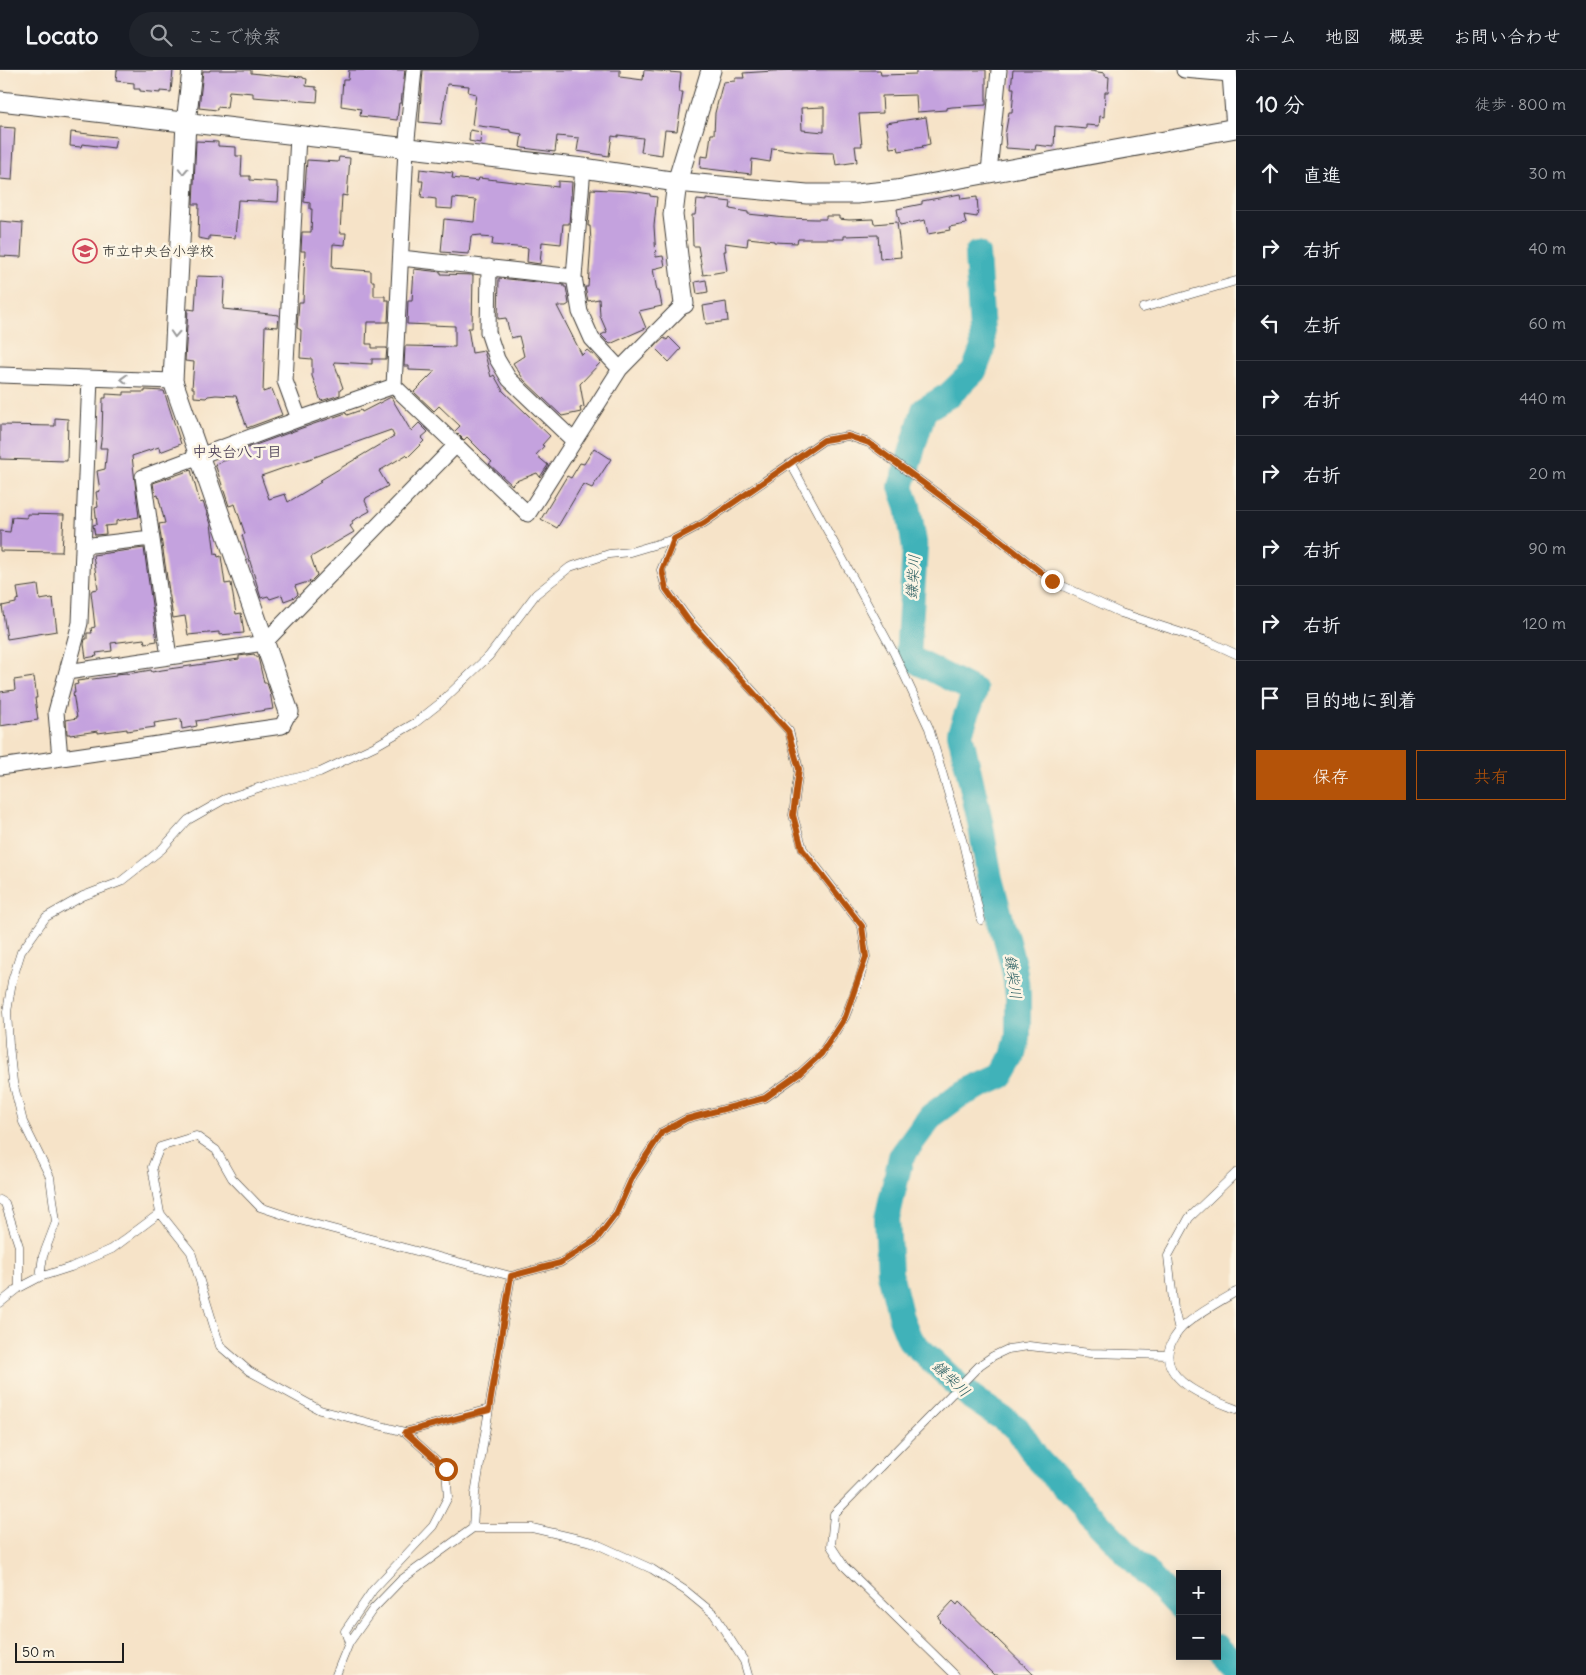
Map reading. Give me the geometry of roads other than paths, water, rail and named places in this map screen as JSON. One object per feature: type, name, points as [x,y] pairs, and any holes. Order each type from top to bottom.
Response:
[{"type":"street","points":[[0,767],[282,726],[289,712],[173,381],[186,123],[192,70]]},
{"type":"street","points":[[414,70],[406,149],[394,386],[528,514],[620,369],[684,304],[673,215],[677,182],[712,70]]},
{"type":"street","points":[[989,172],[999,70]]},
{"type":"street","points":[[0,101],[583,168],[677,182],[807,194],[856,194],[896,190],[1235,128],[1230,74],[1184,70]]},
{"type":"street","points":[[298,136],[285,381],[299,419]]},
{"type":"street","points":[[583,168],[574,277],[580,312],[592,339],[620,369]]},
{"type":"street","points":[[401,258],[574,277]]},
{"type":"street","points":[[489,267],[488,332],[497,359],[510,379],[574,441]]},
{"type":"street","points":[[0,375],[173,381]]},
{"type":"street","points":[[60,758],[56,712],[80,623],[90,378]]},
{"type":"street","points":[[169,657],[142,477],[394,386]]},
{"type":"street","points":[[67,672],[264,643],[455,446]]},
{"type":"street","points":[[83,546],[151,538]]},
{"type":"lane","points":[[1143,308],[1236,281]]},
{"type":"lane","points":[[40,1277],[42,1256],[56,1222],[50,1177],[23,1122],[8,1045],[7,1012],[12,981],[21,952],[46,917],[83,896],[120,882],[162,849],[188,820],[224,800],[267,784],[320,772],[374,746],[415,723],[439,704],[489,656],[536,594],[570,567],[609,554],[630,552],[674,539],[704,523],[792,464],[824,440],[848,436],[869,443],[898,463],[1052,581],[1121,613],[1210,642],[1236,654]]},
{"type":"lane","points":[[792,464],[894,653],[929,728],[963,843],[981,920]]},
{"type":"lane","points":[[349,1644],[345,1631],[373,1590],[433,1526],[448,1497],[446,1469],[405,1432],[320,1410],[249,1371],[220,1346],[191,1252],[160,1213],[152,1167],[160,1147],[196,1136],[216,1150],[232,1178],[260,1207],[299,1220],[511,1276],[560,1263],[596,1240],[616,1214],[633,1176],[662,1132],[686,1119],[765,1098],[799,1074],[821,1054],[845,1017],[866,957],[862,926],[802,849],[793,815],[799,769],[788,731],[688,620],[666,589],[662,570],[674,539]]},
{"type":"lane","points":[[1179,1330],[1174,1309],[1168,1256],[1189,1218],[1236,1173]]},
{"type":"lane","points":[[0,1200],[5,1203],[19,1246],[19,1288]]},
{"type":"lane","points":[[0,1304],[19,1288],[40,1277],[71,1267],[112,1249],[160,1213]]},
{"type":"lane","points":[[473,1528],[474,1494],[511,1276]]},
{"type":"lane","points":[[1236,1292],[1179,1330],[1169,1348],[1167,1356],[1172,1373],[1186,1385],[1216,1402],[1236,1409]]},
{"type":"lane","points":[[955,1675],[844,1566],[831,1546],[834,1514],[980,1365],[993,1356],[1008,1349],[1029,1346],[1090,1353],[1167,1356]]},
{"type":"lane","points":[[405,1432],[489,1410]]},
{"type":"lane","points":[[336,1675],[349,1644],[373,1609],[401,1580],[473,1528],[532,1528],[592,1542],[652,1569],[686,1591],[714,1614],[744,1661],[748,1675]]},
{"type":"waterway","name":"鎌柴川","points":[[977,254],[983,348],[974,371],[949,395],[924,410],[901,487],[908,506],[915,548],[908,657],[975,691],[960,733],[980,821],[990,879],[1014,968],[1018,995],[1018,1037],[1013,1057],[1002,1076],[958,1096],[931,1116],[901,1157],[887,1219],[890,1273],[901,1318],[910,1340],[972,1398],[1017,1428],[1039,1461],[1176,1604]]},
{"type":"waterway","name":"鎌柴川","points":[[1221,1651],[1236,1666]]},
{"type":"place","name":"市立中央台小学校","points":[[85,251]]},
{"type":"district","name":"中央台八丁目","points":[[237,452]]}]
